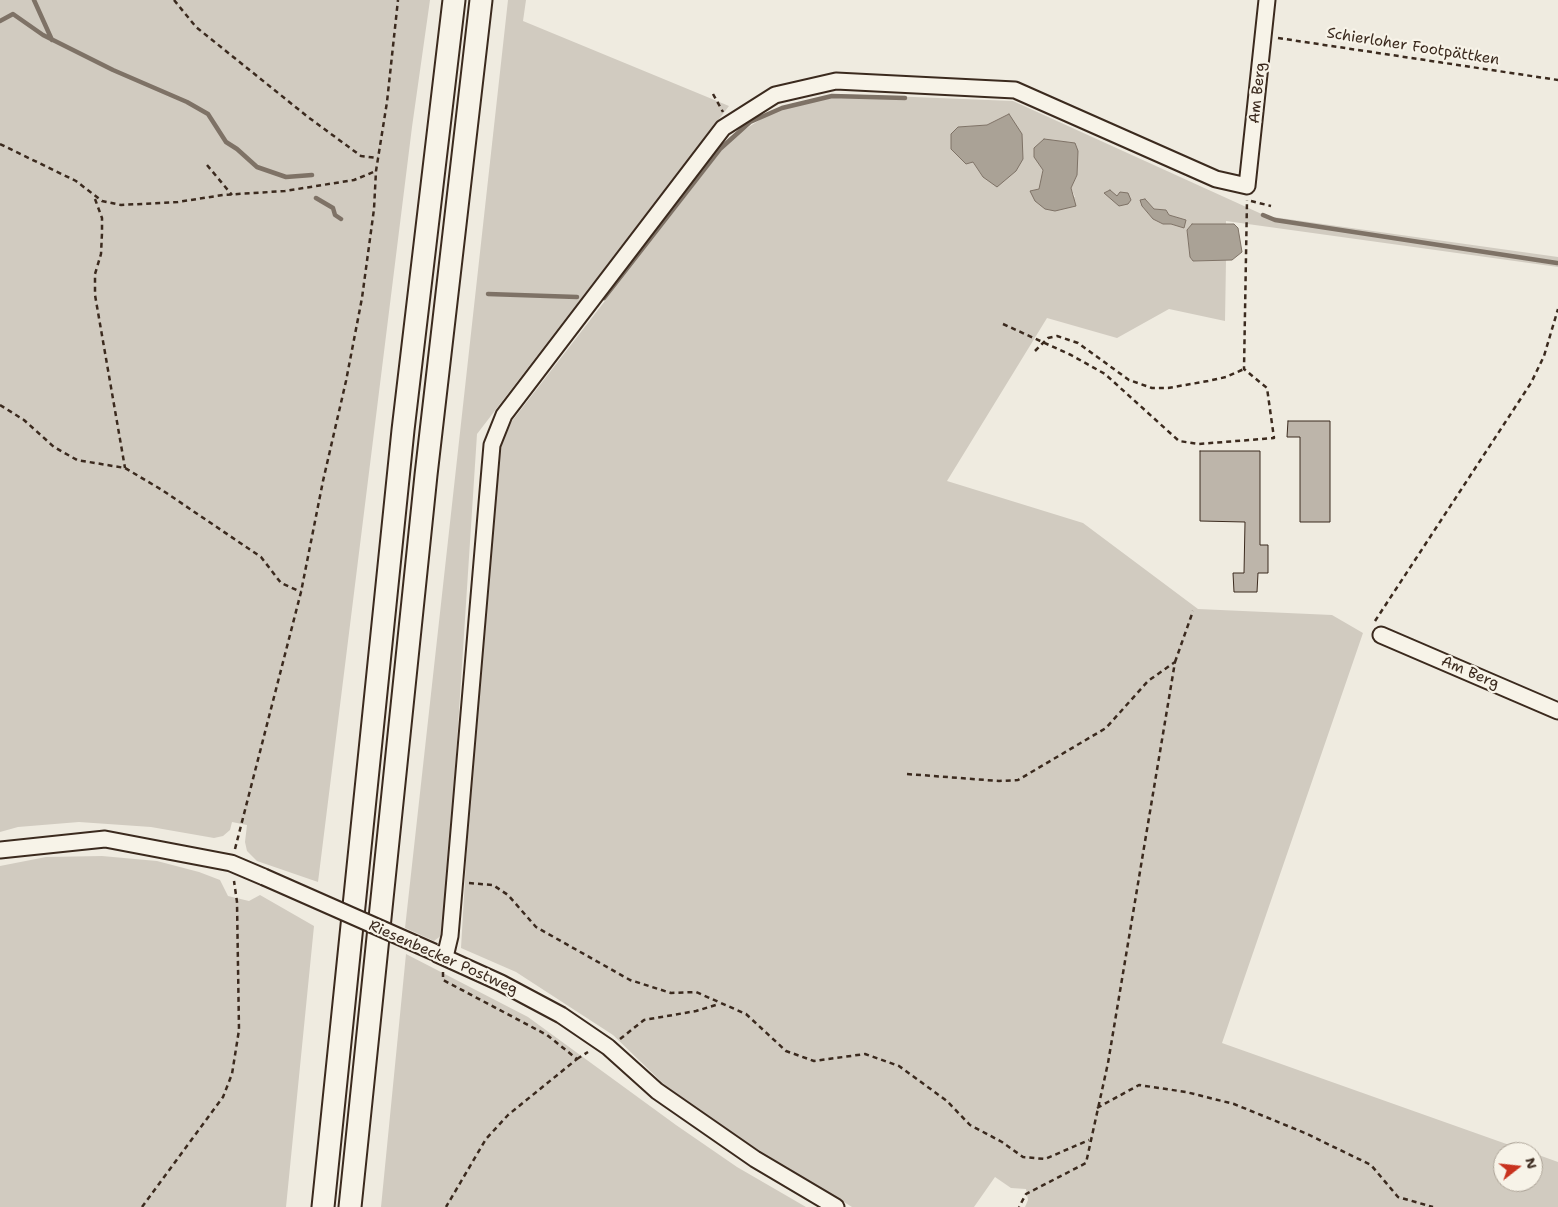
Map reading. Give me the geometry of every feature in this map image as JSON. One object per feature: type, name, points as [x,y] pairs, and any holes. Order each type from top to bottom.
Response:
[{"type":"highway","points":[[323,1207],[403,430],[454,0]]},
{"type":"highway","points":[[350,1207],[426,475],[482,0]]},
{"type":"street","name":"Am Berg","points":[[1247,193],[1267,0]]},
{"type":"street","points":[[439,954],[450,936],[492,445],[504,415],[722,128],[775,95],[836,81],[1015,90],[1247,193]]},
{"type":"street","name":"Am Berg","points":[[1378,628],[1558,711]]},
{"type":"street","name":"Riesenbecker Postweg","points":[[0,850],[105,839],[231,863],[439,954],[534,999],[608,1047],[666,1097],[755,1159],[836,1207]]},
{"type":"path","points":[[174,0],[196,27],[308,117],[361,156],[378,158]]},
{"type":"path","points":[[142,1207],[223,1097],[232,1074],[239,1030],[238,902],[231,863],[301,592],[362,298],[398,0]]},
{"type":"path","name":"Schierloher Footpättken","points":[[1264,36],[1558,80]]},
{"type":"path","points":[[713,94],[729,124]]},
{"type":"path","points":[[0,144],[76,181],[95,197],[121,205],[178,202],[328,185],[354,180],[376,171]]},
{"type":"path","points":[[207,165],[232,195]]},
{"type":"path","points":[[1244,369],[1247,193],[1272,206]]},
{"type":"path","points":[[95,197],[102,218],[101,254],[95,274],[95,295],[125,468]]},
{"type":"path","points":[[1378,628],[1531,383],[1544,356],[1558,309]]},
{"type":"path","points":[[1003,324],[1105,374],[1179,441],[1199,444],[1274,438],[1267,388],[1244,369]]},
{"type":"path","points":[[1034,351],[1048,338],[1057,336],[1078,343],[1130,380],[1152,388],[1168,388],[1208,381],[1226,377],[1244,369]]},
{"type":"path","points":[[0,405],[24,420],[54,447],[77,460],[125,468],[162,490],[261,557],[281,583],[301,592]]},
{"type":"path","points":[[1019,1207],[1026,1194],[1086,1163],[1089,1140],[1108,1063],[1175,662],[1193,611]]},
{"type":"path","points":[[906,774],[999,782],[1018,780],[1106,728],[1148,681],[1175,662]]},
{"type":"path","points":[[455,882],[493,885],[508,895],[536,927],[630,980],[671,992],[696,992],[718,1004],[746,1014],[786,1050],[814,1061],[864,1054],[900,1066],[947,1101],[970,1125],[1002,1142],[1023,1157],[1045,1159],[1089,1140]]},
{"type":"path","points":[[439,954],[443,980],[547,1035],[576,1059]]},
{"type":"path","points":[[446,1207],[486,1139],[508,1115],[576,1059],[585,1053],[608,1047],[644,1020],[696,1011],[718,1004]]},
{"type":"path","points":[[1097,1108],[1139,1085],[1186,1092],[1234,1104],[1305,1133],[1371,1165],[1398,1197],[1433,1207]]},
{"type":"shaded area","points":[[0,0],[430,0],[412,127],[318,882],[257,861],[247,851],[245,842],[247,825],[232,822],[230,830],[223,836],[214,838],[151,827],[79,822],[18,827],[0,832]]},
{"type":"shaded area","points":[[508,0],[526,0],[523,21],[729,106],[477,434],[445,927],[442,935],[434,941],[405,928]]},
{"type":"shaded area","points":[[839,94],[1013,101],[1266,216],[1558,257],[1558,267],[1226,221],[1226,224],[1192,224],[1187,231],[1190,257],[1193,261],[1226,260],[1225,321],[1169,309],[1117,338],[1047,318],[947,481],[1083,523],[1198,609],[1332,615],[1363,633],[1222,1043],[1501,1142],[1493,1142],[1493,1192],[1543,1192],[1543,1157],[1558,1162],[1558,1207],[1025,1207],[1028,1200],[1026,1189],[1011,1188],[995,1177],[974,1207],[852,1207],[718,1125],[672,1092],[613,1035],[516,972],[461,948],[479,638],[497,454],[512,421],[731,138],[779,108]],"holes":[[[1009,114],[983,177],[973,162],[958,127],[987,125]],[[1044,140],[1075,143],[1077,175],[1071,188],[1075,197],[1031,191],[1039,189],[1042,179]],[[1145,199],[1154,209],[1166,210],[1169,215],[1186,220],[1184,228],[1163,224],[1153,219],[1142,206]]]},
{"type":"shaded area","points":[[1009,114],[1022,134],[1023,159],[1016,171],[997,187],[983,177],[973,162],[966,164],[951,149],[951,134],[958,127],[987,125]]},
{"type":"shaded area","points":[[1044,139],[1075,143],[1078,151],[1077,175],[1071,188],[1076,206],[1055,211],[1045,209],[1035,201],[1030,191],[1039,189],[1043,170],[1034,157],[1034,148]]},
{"type":"shaded area","points":[[1110,190],[1117,196],[1120,192],[1128,193],[1131,200],[1128,204],[1119,206],[1104,193]]},
{"type":"shaded area","points":[[1145,199],[1154,209],[1166,210],[1169,215],[1186,220],[1184,228],[1163,224],[1153,219],[1142,206],[1140,200]]},
{"type":"shaded area","points":[[1192,224],[1234,224],[1238,228],[1242,252],[1232,260],[1193,261],[1190,257],[1187,230]]},
{"type":"shaded area","points":[[102,856],[157,861],[199,872],[220,880],[228,896],[249,901],[260,895],[314,926],[286,1207],[0,1207],[0,866],[46,857]]},
{"type":"shaded area","points":[[406,954],[528,1017],[737,1167],[806,1207],[381,1207]]},
{"type":"building","points":[[1288,421],[1330,421],[1330,522],[1300,522],[1300,437],[1287,437]]},
{"type":"building","points":[[1200,451],[1260,451],[1260,545],[1268,545],[1268,573],[1258,573],[1257,592],[1234,592],[1233,573],[1244,573],[1245,522],[1200,521]]},
{"type":"waterway","points":[[34,0],[52,40]]},
{"type":"waterway","points":[[0,21],[13,14],[43,35],[113,70],[187,102],[208,114],[226,142],[257,167],[286,177],[312,175]]},
{"type":"waterway","points":[[604,298],[720,149],[750,122],[782,108],[832,96],[905,98]]},
{"type":"waterway","points":[[316,198],[333,208],[335,215],[341,219]]},
{"type":"waterway","points":[[1263,215],[1275,220],[1557,263]]},
{"type":"waterway","points":[[488,294],[577,297]]}]
